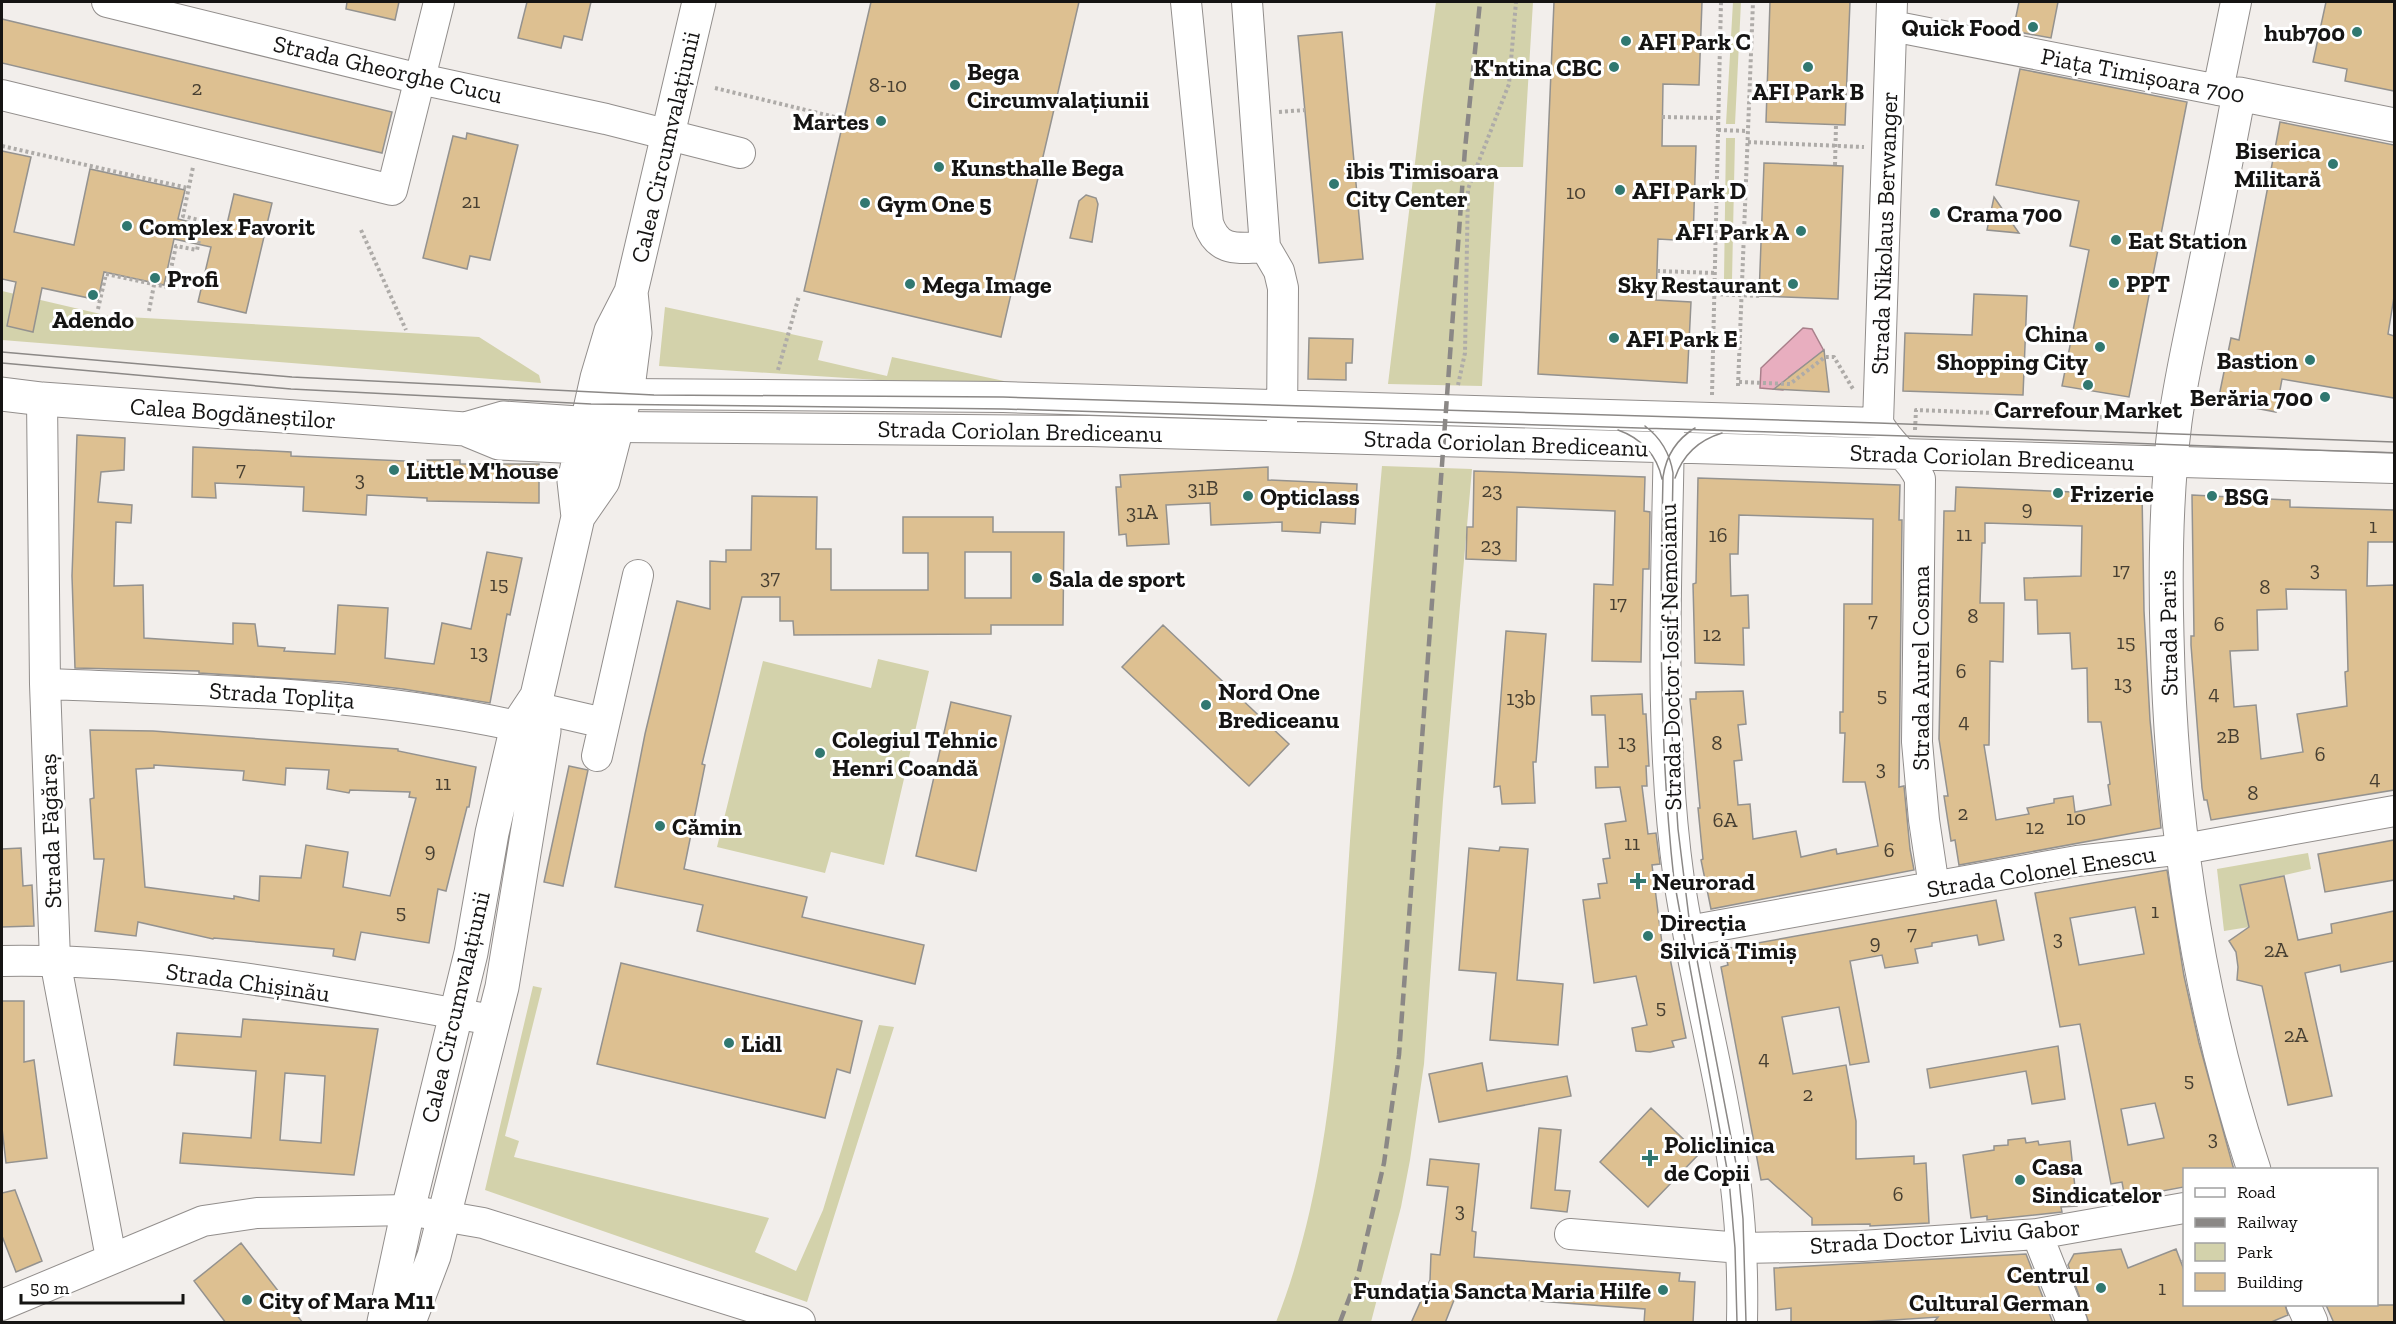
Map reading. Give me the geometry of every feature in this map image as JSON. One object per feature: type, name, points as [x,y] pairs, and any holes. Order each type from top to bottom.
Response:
[{"type":"main road","name":"Calea Circumvalațiunii","points":[[384,1323],[408,1210],[471,953],[492,833],[531,710],[578,517],[574,481],[595,432],[611,331],[630,292],[699,2]]},
{"type":"main road","name":"Piața Timișoara 700","points":[[2229,92],[2394,125]]},
{"type":"main road","name":"Strada Paris","points":[[2229,92],[2175,421],[2167,536],[2167,656],[2175,769],[2200,957],[2230,1094],[2253,1168]]},
{"type":"main road","name":"Calea Circumvalațiunii","points":[[595,432],[625,394],[635,333],[630,292]]},
{"type":"main road","name":"Calea Bogdăneștilor","points":[[2,394],[42,399],[465,429],[499,443],[595,432]]},
{"type":"main road","name":"Calea Circumvalațiunii","points":[[409,1323],[434,1256],[445,1216],[507,960],[543,731],[531,710]]},
{"type":"main road","points":[[2303,1306],[2311,1323]]},
{"type":"street","name":"Strada Gheorghe Cucu","points":[[107,2],[141,5],[420,79],[606,119],[740,153]]},
{"type":"street","points":[[2,95],[392,190],[439,2]]},
{"type":"street","points":[[1186,2],[1208,224],[1213,236],[1221,244],[1238,248],[1265,247]]},
{"type":"street","points":[[1247,2],[1265,247],[1279,271],[1283,288],[1282,437]]},
{"type":"street","name":"Strada Paris","points":[[2229,92],[2236,2]]},
{"type":"street","name":"Piața Timișoara 700","points":[[1892,14],[2229,92]]},
{"type":"street","name":"Strada Nikolaus Berwanger","points":[[1878,423],[1892,14]]},
{"type":"street","name":"Strada Coriolan Brediceanu","points":[[625,394],[1003,397],[1878,423]]},
{"type":"street","name":"Strada Făgăraș","points":[[42,399],[45,684],[55,960],[111,1258]]},
{"type":"street","name":"Strada Doctor Iosif Nemoianu","points":[[1670,418],[1665,579],[1667,735],[1673,830],[1688,931],[1733,1169],[1741,1248],[1742,1323]]},
{"type":"street","points":[[1878,423],[1884,435],[1904,455]]},
{"type":"street","name":"Strada Coriolan Brediceanu","points":[[595,432],[1089,431],[2394,468]]},
{"type":"street","name":"Strada Aurel Cosma","points":[[1904,455],[1915,468],[1920,479],[1917,742],[1924,820],[1934,887]]},
{"type":"street","points":[[597,756],[638,575]]},
{"type":"street","name":"Strada Toplița","points":[[45,684],[203,690],[531,710],[604,723]]},
{"type":"street","name":"Strada Colonel Enescu","points":[[1688,931],[2077,861],[2184,849],[2394,812]]},
{"type":"street","name":"Strada Chișinău","points":[[2,961],[55,960],[243,978],[494,1020]]},
{"type":"street","name":"Strada Doctor Liviu Gabor","points":[[1570,1234],[1741,1248],[1872,1245],[2037,1234],[2183,1208]]},
{"type":"street","points":[[2,1305],[203,1221],[257,1213],[408,1210],[483,1223],[800,1323]]},
{"type":"street","points":[[2037,1234],[2072,1323]]},
{"type":"path","points":[[1456,393],[1465,353],[1468,189],[1509,84],[1516,2]]},
{"type":"path","points":[[1712,395],[1721,2]]},
{"type":"path","points":[[1753,2],[1738,384],[1790,384],[1825,357],[1834,357],[1855,394]]},
{"type":"path","points":[[715,88],[839,118]]},
{"type":"path","points":[[1662,117],[1719,118]]},
{"type":"path","points":[[1835,165],[1836,125]]},
{"type":"path","points":[[1718,130],[1748,131]]},
{"type":"path","points":[[1748,142],[1871,147]]},
{"type":"path","points":[[98,309],[106,274],[167,287],[176,246],[197,250],[203,221],[183,216],[198,143]]},
{"type":"path","points":[[2,146],[188,188]]},
{"type":"path","points":[[361,230],[406,330]]},
{"type":"path","points":[[1657,271],[1715,273]]},
{"type":"path","points":[[149,311],[154,285]]},
{"type":"path","points":[[1714,294],[1759,296]]},
{"type":"path","points":[[776,375],[799,296]]},
{"type":"path","points":[[1916,410],[2147,419]]},
{"type":"green space","points":[[1436,2],[1533,2],[1523,167],[1495,167],[1482,386],[1388,384]]},
{"type":"green space","points":[[1733,2],[1741,2],[1735,124],[1726,124]]},
{"type":"green space","points":[[1726,138],[1735,138],[1732,280],[1724,280]]},
{"type":"green space","points":[[2,291],[109,316],[479,337],[539,375],[541,383],[2,340]]},
{"type":"green space","points":[[665,307],[823,341],[818,360],[887,376],[892,357],[1004,381],[1002,388],[659,366]]},
{"type":"green space","points":[[1382,466],[1472,469],[1443,800],[1424,1064],[1401,1207],[1371,1322],[1276,1322],[1296,1265],[1311,1206],[1331,1085],[1357,747]]},
{"type":"green space","points":[[878,659],[929,671],[884,865],[831,852],[825,873],[717,847],[763,661],[871,688]]},
{"type":"green space","points":[[2308,853],[2311,869],[2241,885],[2249,927],[2224,931],[2217,869]]},
{"type":"green space","points":[[533,986],[542,988],[505,1136],[519,1141],[514,1157],[769,1218],[755,1252],[796,1271],[823,1210],[879,1025],[894,1027],[807,1302],[485,1190]]},
{"type":"shaded area","points":[[1803,328],[1812,329],[1824,351],[1789,377],[1783,390],[1760,388],[1761,368]]},
{"type":"building","points":[[347,2],[399,2],[395,20],[346,9]]},
{"type":"building","points":[[527,2],[591,2],[582,40],[564,36],[561,48],[518,38]]},
{"type":"building","name":"Bega Circumvalațiunii","points":[[871,2],[1079,2],[1001,337],[804,291]]},
{"type":"building","points":[[1554,2],[1702,2],[1699,85],[1663,84],[1662,146],[1696,146],[1693,241],[1658,239],[1656,300],[1691,302],[1687,383],[1538,374]]},
{"type":"building","name":"AFI Park B","points":[[1770,2],[1850,2],[1845,125],[1766,122]]},
{"type":"building","points":[[2019,2],[2058,2],[2051,38],[2013,31]]},
{"type":"building","name":"hub700","points":[[2326,2],[2394,2],[2394,91],[2345,81],[2347,69],[2313,62]]},
{"type":"building","points":[[2,19],[392,112],[382,153],[2,63]]},
{"type":"building","name":"ibis Timisoara City Center","points":[[1342,32],[1363,259],[1319,263],[1298,36]]},
{"type":"building","points":[[2020,69],[2187,102],[2129,397],[2062,386],[2089,250],[2070,246],[2079,201],[1996,185]]},
{"type":"building","points":[[2280,122],[2394,145],[2394,297],[2388,334],[2394,336],[2394,398],[2282,379],[2276,412],[2218,401],[2231,338],[2239,340]]},
{"type":"building","points":[[467,133],[518,145],[490,260],[470,256],[467,269],[423,258],[453,136],[466,139]]},
{"type":"building","name":"Complex Favorit","points":[[2,151],[31,157],[14,232],[74,245],[90,169],[185,190],[178,219],[215,228],[217,222],[227,224],[234,194],[272,203],[246,313],[198,302],[211,247],[174,239],[164,285],[104,272],[98,300],[42,288],[33,332],[7,326],[16,282],[2,279]]},
{"type":"building","name":"AFI Park A","points":[[1764,163],[1843,166],[1838,299],[1759,296]]},
{"type":"building","points":[[1086,195],[1096,198],[1098,204],[1092,242],[1070,238],[1079,201]]},
{"type":"building","points":[[1994,197],[2019,233],[1987,230]]},
{"type":"building","points":[[1974,294],[2027,296],[2023,395],[1903,391],[1905,333],[1972,335]]},
{"type":"building","points":[[1309,338],[1353,339],[1352,363],[1346,363],[1346,380],[1308,379]]},
{"type":"building","points":[[1824,350],[1829,392],[1774,389]]},
{"type":"building","points":[[77,435],[125,438],[124,470],[101,472],[98,502],[132,505],[131,523],[116,522],[114,586],[143,585],[144,638],[233,644],[233,623],[255,624],[258,646],[285,648],[284,651],[335,654],[338,605],[388,608],[385,658],[434,664],[442,623],[471,629],[487,552],[522,558],[510,615],[507,614],[490,703],[343,682],[199,673],[199,671],[75,668],[72,576]]},
{"type":"building","points":[[193,447],[291,452],[291,456],[427,462],[427,460],[460,460],[460,464],[539,464],[539,503],[427,501],[427,498],[367,495],[366,515],[303,511],[304,487],[215,483],[216,498],[192,497]]},
{"type":"building","points":[[1268,467],[1268,480],[1357,484],[1355,524],[1321,522],[1320,533],[1282,531],[1282,522],[1211,525],[1210,503],[1166,505],[1169,544],[1127,546],[1126,534],[1119,535],[1116,487],[1121,487],[1120,475]]},
{"type":"building","points":[[1474,471],[1645,477],[1644,511],[1650,512],[1649,569],[1643,569],[1641,662],[1592,661],[1594,584],[1613,585],[1615,511],[1517,507],[1516,561],[1466,559],[1467,527],[1473,527]]},
{"type":"building","points":[[1698,478],[1900,485],[1899,520],[1902,520],[1899,787],[1904,786],[1914,870],[1711,909],[1701,860],[1703,859],[1698,808],[1700,808],[1690,699],[1696,699],[1696,692],[1743,691],[1746,724],[1738,725],[1742,760],[1734,761],[1738,805],[1750,804],[1753,839],[1796,831],[1801,857],[1836,849],[1837,854],[1878,846],[1865,782],[1843,782],[1845,733],[1840,733],[1840,712],[1843,712],[1844,604],[1872,604],[1873,519],[1739,515],[1738,554],[1730,554],[1731,596],[1748,595],[1749,628],[1743,628],[1744,665],[1695,663],[1693,584],[1696,583]]},
{"type":"building","points":[[1956,487],[2097,493],[2142,492],[2144,611],[2150,720],[2161,828],[1959,865],[1955,840],[1951,841],[1944,796],[1948,796],[1939,739],[1944,511],[1955,511]],"holes":[[[1985,523],[2082,526],[2081,576],[2024,578],[2025,600],[2037,600],[2038,634],[2070,633],[2072,669],[2087,668],[2088,722],[2101,722],[2111,805],[2075,812],[2073,796],[2054,799],[2054,803],[2027,808],[2029,814],[1996,820],[1984,745],[1989,745],[1990,661],[2003,662],[2004,603],[1980,603]]]},
{"type":"building","points":[[2192,495],[2290,500],[2290,507],[2394,510],[2394,542],[2368,542],[2367,586],[2394,585],[2394,790],[2211,820],[2202,788],[2191,645],[2191,636],[2194,636]],"holes":[[[2286,589],[2346,590],[2347,706],[2297,714],[2303,752],[2261,759],[2256,705],[2234,707],[2230,651],[2258,650],[2257,610],[2287,609]]]},
{"type":"building","points":[[752,496],[817,497],[816,549],[831,549],[831,590],[928,590],[928,553],[903,553],[903,517],[993,517],[993,532],[1064,532],[1063,625],[991,625],[991,634],[794,635],[793,621],[780,621],[780,597],[742,597],[702,764],[705,765],[684,869],[807,897],[802,917],[924,945],[915,984],[697,931],[703,905],[615,887],[645,734],[677,601],[710,609],[710,561],[726,562],[726,550],[751,550]],"holes":[[[965,552],[1011,552],[1011,598],[965,598]]]},
{"type":"building","name":"Nord One Brediceanu","points":[[1163,625],[1289,744],[1249,786],[1122,667]]},
{"type":"building","points":[[1506,631],[1546,634],[1536,762],[1533,762],[1535,803],[1502,804],[1500,786],[1494,787]]},
{"type":"building","points":[[1642,694],[1643,714],[1646,714],[1649,766],[1646,766],[1647,786],[1642,786],[1648,834],[1656,833],[1660,864],[1652,865],[1664,959],[1670,958],[1686,1038],[1672,1041],[1674,1047],[1650,1052],[1636,1051],[1632,1028],[1647,1025],[1636,976],[1594,983],[1583,900],[1600,898],[1598,884],[1607,883],[1603,859],[1610,858],[1605,824],[1626,821],[1620,787],[1596,788],[1595,767],[1608,767],[1605,715],[1592,715],[1591,696]]},
{"type":"building","points":[[951,702],[1011,716],[976,871],[916,856]]},
{"type":"building","points":[[90,730],[153,731],[398,749],[398,751],[476,767],[469,807],[467,807],[446,891],[438,889],[429,943],[361,932],[355,960],[333,956],[334,949],[213,939],[138,922],[136,936],[95,931],[104,859],[94,859],[90,799],[94,798]],"holes":[[[154,765],[244,771],[243,780],[285,785],[286,768],[329,770],[327,789],[349,793],[350,790],[410,792],[409,797],[416,798],[390,896],[343,887],[348,852],[306,845],[301,878],[260,876],[259,901],[234,896],[234,899],[145,887],[136,769],[154,768]]]},
{"type":"building","points":[[569,766],[588,770],[563,886],[544,882]]},
{"type":"building","points":[[2394,840],[2394,880],[2325,892],[2318,854]]},
{"type":"building","points":[[1500,847],[1528,849],[1517,980],[1563,984],[1558,1045],[1490,1040],[1496,973],[1459,970],[1469,848],[1499,851]]},
{"type":"building","points":[[21,848],[23,886],[32,885],[34,926],[2,927],[2,849]]},
{"type":"building","points":[[2167,870],[2184,976],[2199,1043],[2233,1168],[2183,1168],[2183,1187],[2125,1198],[2122,1182],[2111,1184],[2080,1024],[2060,1027],[2035,893]],"holes":[[[2135,907],[2144,954],[2079,965],[2070,918]],[[2155,1103],[2164,1138],[2128,1145],[2121,1109]]]},
{"type":"building","points":[[2284,876],[2298,940],[2332,933],[2331,924],[2394,911],[2394,961],[2341,972],[2340,965],[2305,973],[2332,1096],[2288,1105],[2262,986],[2237,980],[2236,952],[2229,941],[2249,927],[2240,885]]},
{"type":"building","points":[[1996,900],[2004,940],[1979,945],[1977,935],[1932,943],[1932,946],[1915,949],[1918,963],[1885,968],[1882,955],[1850,961],[1869,1062],[1850,1065],[1839,1007],[1782,1017],[1793,1074],[1846,1065],[1856,1121],[1856,1159],[1914,1156],[1914,1164],[1926,1163],[1929,1223],[1870,1226],[1870,1224],[1812,1225],[1812,1218],[1768,1179],[1761,1180],[1721,967],[1728,965],[1724,949]]},
{"type":"building","name":"Lidl","points":[[621,963],[862,1021],[850,1073],[837,1069],[825,1118],[597,1064]]},
{"type":"building","points":[[2,1001],[24,1001],[24,1062],[34,1060],[47,1158],[6,1163],[2,1128]]},
{"type":"building","points":[[243,1019],[378,1029],[354,1175],[180,1163],[183,1133],[251,1138],[256,1071],[174,1065],[177,1033],[241,1037]],"holes":[[[285,1073],[325,1076],[321,1143],[280,1140]]]},
{"type":"building","points":[[2058,1046],[2065,1099],[2032,1104],[2026,1071],[1930,1088],[1927,1069]]},
{"type":"building","points":[[1482,1063],[1487,1091],[1567,1076],[1571,1096],[1439,1122],[1429,1074]]},
{"type":"building","name":"Policlinica de Copii","points":[[1651,1108],[1699,1154],[1648,1207],[1600,1162]]},
{"type":"building","points":[[1539,1128],[1561,1130],[1555,1190],[1570,1191],[1567,1212],[1531,1208]]},
{"type":"building","name":"Casa Sindicatelor","points":[[2025,1138],[2026,1143],[2038,1141],[2039,1145],[2070,1141],[2077,1206],[2061,1207],[2062,1212],[1987,1220],[1987,1216],[1971,1218],[1963,1155],[1994,1150],[1994,1146],[2008,1145],[2008,1140]]},
{"type":"building","points":[[1430,1159],[1479,1164],[1472,1231],[1476,1232],[1474,1257],[1680,1273],[1679,1281],[1695,1282],[1693,1323],[1644,1323],[1645,1309],[1456,1295],[1445,1323],[1411,1323],[1430,1280],[1431,1254],[1440,1255],[1448,1187],[1427,1185]]},
{"type":"building","points":[[15,1190],[42,1261],[16,1272],[2,1236],[2,1193]]},
{"type":"building","name":"City of Mara M11","points":[[241,1243],[303,1323],[226,1323],[194,1281]]},
{"type":"building","points":[[2121,1249],[2128,1268],[2176,1249],[2183,1267],[2183,1306],[2285,1306],[2288,1315],[2269,1323],[2089,1323],[2068,1265],[2074,1254]]},
{"type":"building","points":[[2026,1254],[2053,1323],[1933,1323],[1938,1317],[1847,1323],[1791,1323],[1791,1308],[1776,1310],[1774,1268]]},
{"type":"building","points":[[2394,1305],[2394,1323],[2334,1323],[2326,1306]]},
{"type":"tram line","points":[[2,352],[292,377],[654,395],[1003,397],[1878,423],[2394,442]]},
{"type":"tram line","points":[[2,363],[291,389],[591,404],[1004,409],[2074,441],[2394,453]]},
{"type":"tram line","points":[[1645,426],[1664,447],[1673,473],[1670,643],[1672,734],[1678,829],[1689,918],[1739,1179],[1743,1219],[1746,1322]]},
{"type":"tram line","points":[[1695,428],[1673,449],[1663,477],[1661,578],[1663,729],[1674,880],[1729,1180],[1735,1248],[1737,1322]]},
{"type":"tram line","points":[[1618,430],[1634,438],[1647,449],[1656,462],[1662,479]]},
{"type":"tram line","points":[[1675,478],[1682,462],[1693,449],[1722,433]]},
{"type":"railway","points":[[1340,1322],[1358,1275],[1384,1163],[1399,1055],[1465,149],[1480,2]]},
{"type":"place","name":"Quick Food","points":[[2033,27]]},
{"type":"place","name":"hub700","points":[[2357,32]]},
{"type":"place","name":"AFI Park C","points":[[1626,41]]},
{"type":"place","name":"K'ntina CBC","points":[[1614,67]]},
{"type":"place","name":"AFI Park B","points":[[1808,67]]},
{"type":"place","name":"Bega Circumvalațiunii","points":[[955,85]]},
{"type":"place","name":"Martes","points":[[881,121]]},
{"type":"place","name":"Biserica Militară","points":[[2333,164]]},
{"type":"place","name":"Kunsthalle Bega","points":[[939,167]]},
{"type":"place","name":"ibis Timisoara City Center","points":[[1334,184]]},
{"type":"place","name":"AFI Park D","points":[[1620,190]]},
{"type":"place","name":"Gym One 5","points":[[865,203]]},
{"type":"place","name":"Crama 700","points":[[1935,213]]},
{"type":"place","name":"Complex Favorit","points":[[127,226]]},
{"type":"place","name":"AFI Park A","points":[[1801,231]]},
{"type":"place","name":"Eat Station","points":[[2116,240]]},
{"type":"place","name":"Profi","points":[[155,278]]},
{"type":"place","name":"PPT","points":[[2114,283]]},
{"type":"place","name":"Mega Image","points":[[910,284]]},
{"type":"place","name":"Sky Restaurant","points":[[1793,284]]},
{"type":"place","name":"Adendo","points":[[93,295]]},
{"type":"place","name":"AFI Park E","points":[[1614,338]]},
{"type":"place","name":"China Shopping City","points":[[2100,347]]},
{"type":"place","name":"Bastion","points":[[2310,360]]},
{"type":"place","name":"Carrefour Market","points":[[2088,385]]},
{"type":"place","name":"Berăria 700","points":[[2325,397]]},
{"type":"place","name":"Little M'house","points":[[394,470]]},
{"type":"place","name":"Frizerie","points":[[2058,493]]},
{"type":"place","name":"Opticlass","points":[[1248,496]]},
{"type":"place","name":"BSG","points":[[2212,496]]},
{"type":"place","name":"Sala de sport","points":[[1037,578]]},
{"type":"place","name":"Nord One Brediceanu","points":[[1206,705]]},
{"type":"place","name":"Colegiul Tehnic Henri Coandă","points":[[820,753]]},
{"type":"place","name":"Cămin","points":[[660,826]]},
{"type":"place","name":"Neurorad","points":[[1638,881]]},
{"type":"place","name":"Direcția Silvică Timiș","points":[[1648,936]]},
{"type":"place","name":"Lidl","points":[[729,1043]]},
{"type":"place","name":"Policlinica de Copii","points":[[1650,1158]]},
{"type":"place","name":"Casa Sindicatelor","points":[[2020,1180]]},
{"type":"place","name":"Centrul Cultural German","points":[[2101,1288]]},
{"type":"place","name":"Fundația Sancta Maria Hilfe","points":[[1663,1290]]},
{"type":"place","name":"City of Mara M11","points":[[247,1300]]}]
